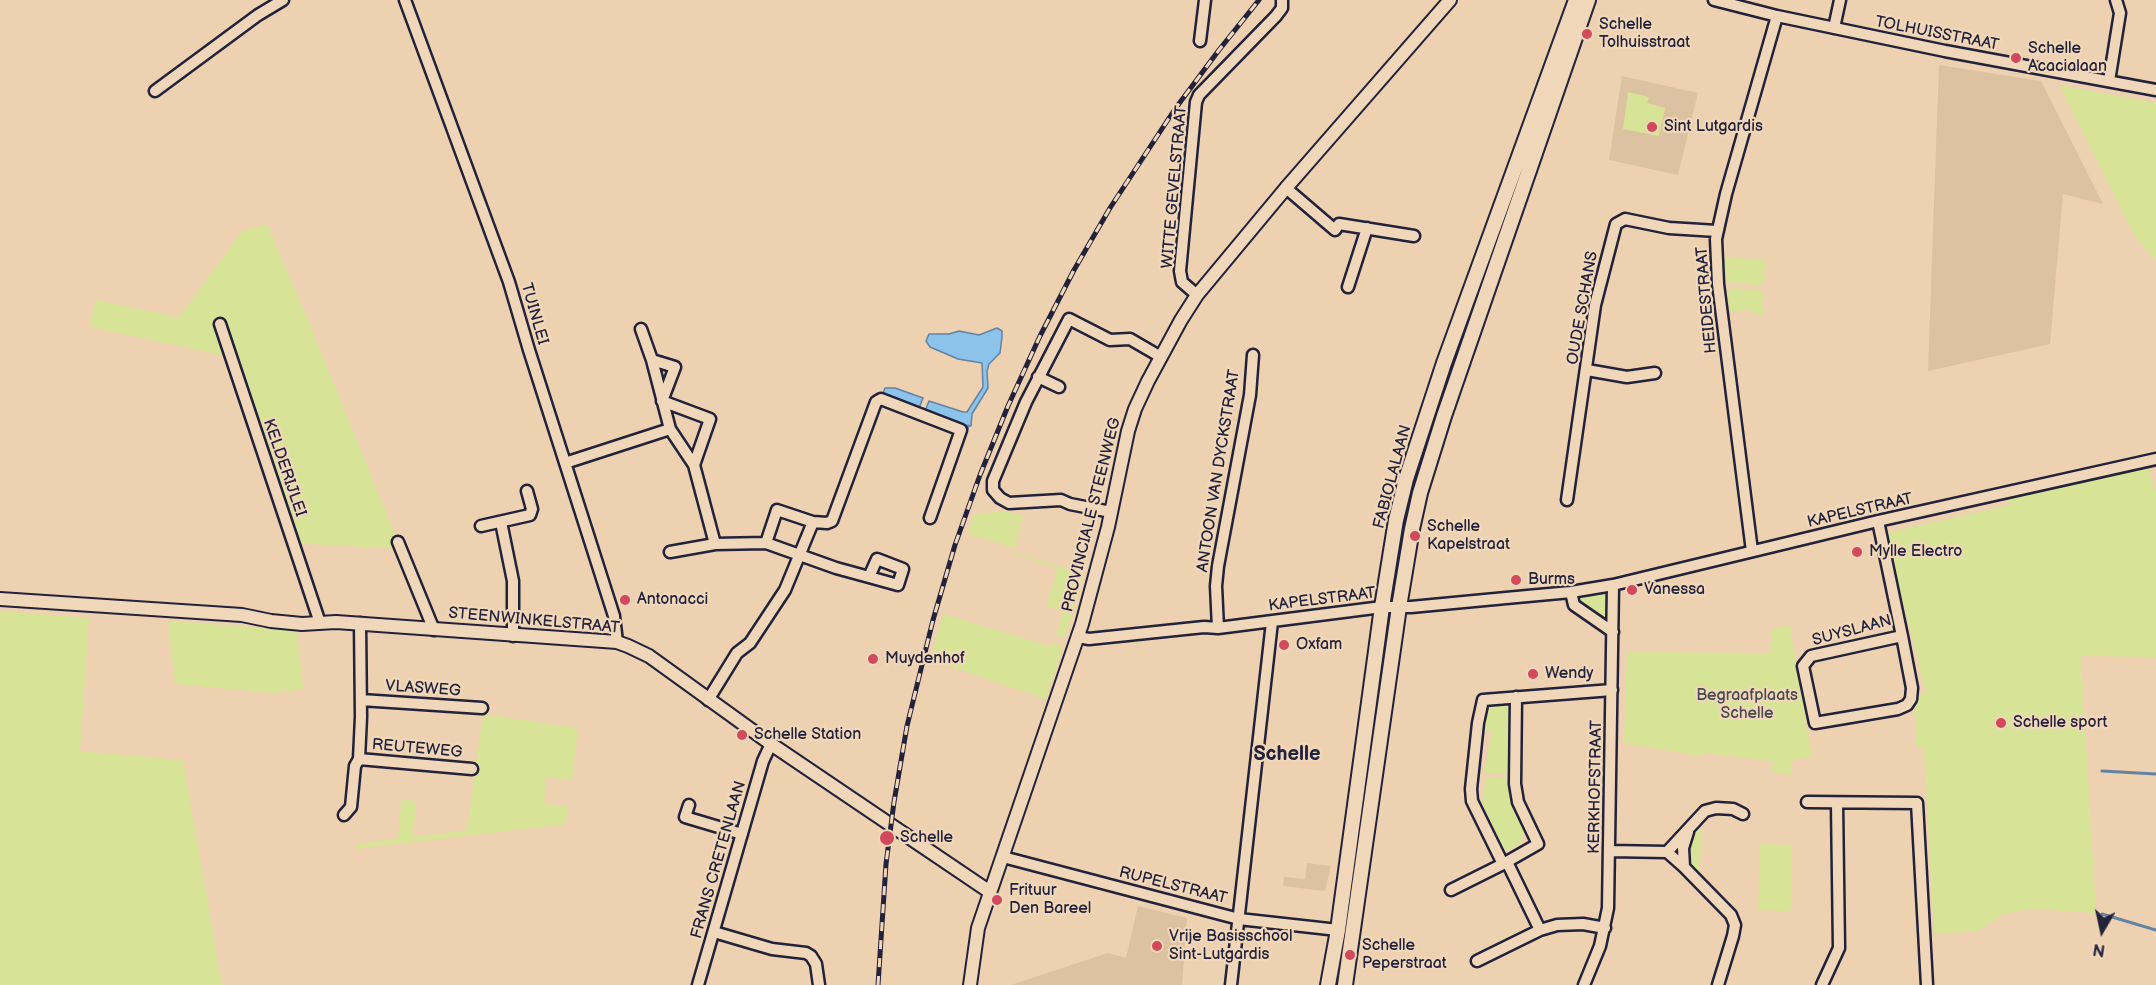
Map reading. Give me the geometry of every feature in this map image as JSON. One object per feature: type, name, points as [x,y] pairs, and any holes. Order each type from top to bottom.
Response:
[{"type":"main road","name":"FABIOLALAAN","points":[[1328,985],[1338,930],[1396,520],[1409,469],[1444,363],[1576,0]]},
{"type":"main road","name":"FABIOLALAAN","points":[[1346,985],[1399,607],[1413,524],[1431,457],[1588,0]]},
{"type":"street","points":[[155,91],[258,15],[283,0]]},
{"type":"street","name":"TUINLEI","points":[[405,0],[509,282],[614,616],[617,642]]},
{"type":"street","points":[[1200,41],[1205,0]]},
{"type":"street","name":"WITTE GEVELSTRAAT","points":[[1197,295],[1182,282],[1180,272],[1196,102],[1199,95],[1276,16],[1284,0]]},
{"type":"street","name":"PROVINCIALE STEENWEG","points":[[970,985],[978,928],[1034,759],[1078,637],[1135,409],[1181,320],[1197,295],[1286,188],[1450,0]]},
{"type":"street","name":"TOLHUISSTRAAT","points":[[1714,0],[1777,16],[1955,53],[2156,90]]},
{"type":"street","points":[[1834,28],[1840,0]]},
{"type":"street","points":[[2109,81],[2120,13],[2116,0]]},
{"type":"street","name":"HEIDESTRAAT","points":[[1752,551],[1718,284],[1717,231],[1777,16]]},
{"type":"street","points":[[1286,188],[1335,230],[1339,224],[1414,236]]},
{"type":"street","name":"OUDE SCHANS","points":[[1567,500],[1595,305],[1616,225],[1625,219],[1669,228],[1717,231]]},
{"type":"street","points":[[1348,287],[1366,228]]},
{"type":"street","points":[[1111,512],[1061,500],[1009,503],[993,490],[993,481],[1026,402],[1069,319],[1110,340],[1130,339],[1161,357]]},
{"type":"street","name":"KELDERIJLEI","points":[[220,324],[320,623]]},
{"type":"street","points":[[641,329],[652,360],[670,429],[694,465],[715,544]]},
{"type":"street","name":"ANTOON VAN DYCKSTRAAT","points":[[1218,628],[1216,586],[1218,566],[1250,395],[1253,355]]},
{"type":"street","points":[[652,360],[675,367],[662,401]]},
{"type":"street","points":[[1587,370],[1627,377],[1655,373]]},
{"type":"street","points":[[1038,377],[1059,387]]},
{"type":"street","points":[[766,543],[777,510],[813,522],[832,521],[879,400],[902,406],[961,430],[930,518]]},
{"type":"street","points":[[662,401],[710,419],[694,465]]},
{"type":"street","points":[[565,463],[670,429]]},
{"type":"street","name":"KAPELSTRAAT","points":[[1078,637],[1089,639],[1204,627],[1218,628],[1382,608],[1571,592],[1613,585],[1878,521],[2156,459]]},
{"type":"street","points":[[480,526],[530,514],[532,509],[527,491]]},
{"type":"street","name":"SUYSLAAN","points":[[1878,521],[1903,641],[1912,688],[1911,699],[1907,705],[1898,709],[1815,723],[1803,666],[1811,656],[1903,641]]},
{"type":"street","points":[[501,522],[513,581],[513,636]]},
{"type":"street","points":[[708,700],[737,653],[750,643],[785,590],[813,522]]},
{"type":"street","points":[[398,542],[434,630]]},
{"type":"street","points":[[670,552],[715,544],[766,543],[869,577]]},
{"type":"street","name":"KERKHOFSTRAAT","points":[[1584,985],[1605,928],[1608,908],[1613,585]]},
{"type":"street","points":[[1571,592],[1574,605],[1612,632]]},
{"type":"street","name":"STEENWINKELSTRAAT","points":[[0,599],[242,615],[302,624],[360,623],[617,642],[628,645],[649,656],[771,744],[990,892]]},
{"type":"street","points":[[1231,985],[1272,622]]},
{"type":"street","points":[[344,815],[351,807],[355,766],[359,759],[360,623]]},
{"type":"street","points":[[1540,930],[1472,801],[1471,789],[1483,700],[1612,690]]},
{"type":"street","points":[[1451,890],[1538,844],[1518,802],[1515,784],[1516,698]]},
{"type":"street","name":"VLASWEG","points":[[361,700],[482,708]]},
{"type":"street","name":"FRANS CRETENLAAN","points":[[698,985],[763,761],[771,744]]},
{"type":"street","name":"REUTEWEG","points":[[359,759],[472,769]]},
{"type":"street","points":[[1807,802],[1917,804],[1927,985]]},
{"type":"street","points":[[1822,985],[1839,948],[1837,804]]},
{"type":"street","points":[[689,805],[686,818],[742,834]]},
{"type":"street","points":[[1667,852],[1705,812],[1716,808],[1733,809],[1743,814]]},
{"type":"street","points":[[1684,867],[1683,848],[1688,829]]},
{"type":"street","points":[[1610,851],[1667,852],[1731,915],[1735,925],[1733,936],[1718,985]]},
{"type":"street","name":"RUPELSTRAAT","points":[[1003,857],[1239,919],[1338,930]]},
{"type":"street","points":[[1477,961],[1540,930],[1557,925],[1583,924],[1605,928]]},
{"type":"street","points":[[714,932],[772,949],[806,953],[816,964],[819,985]]},
{"type":"shaded area","points":[[1939,65],[2041,81],[2103,204],[2063,194],[2050,344],[1928,371]]},
{"type":"shaded area","name":"Sint Lutgardis","points":[[1622,76],[1698,93],[1678,175],[1609,160]]},
{"type":"shaded area","points":[[1307,863],[1331,866],[1325,891],[1283,886],[1284,877],[1305,879]]},
{"type":"shaded area","name":"Vrije Basisschool Sint-Lutgardis","points":[[1138,906],[1187,918],[1182,985],[1011,985],[1108,953],[1126,958]]},
{"type":"green space","points":[[2059,85],[2156,103],[2156,262],[2134,235]]},
{"type":"green space","points":[[1628,92],[1649,97],[1647,103],[1665,108],[1659,136],[1623,129]]},
{"type":"green space","points":[[267,224],[401,549],[294,543],[230,357],[90,327],[95,300],[179,317],[242,231]]},
{"type":"green space","points":[[1723,257],[1766,260],[1764,283],[1759,285],[1726,282]]},
{"type":"green space","points":[[1732,288],[1763,291],[1763,317],[1748,310],[1730,312],[1727,292]]},
{"type":"green space","name":"Schelle sport","points":[[2148,466],[2156,493],[2156,657],[2081,656],[2096,913],[2031,909],[2003,914],[1978,931],[1934,934],[1924,748],[1916,748],[1914,698],[1926,692],[1885,533],[2009,505],[2007,497]]},
{"type":"green space","points":[[1005,511],[1023,516],[1015,548],[968,534],[974,514]]},
{"type":"green space","points":[[1013,552],[1076,571],[1076,574],[1084,576],[1065,637],[1056,636],[1063,611],[1046,606],[1058,568],[1013,554]]},
{"type":"green space","points":[[1602,592],[1608,596],[1605,622],[1578,602],[1583,595]]},
{"type":"green space","points":[[0,611],[89,618],[80,751],[183,760],[222,985],[0,985]]},
{"type":"green space","points":[[943,614],[1050,646],[1053,644],[1063,646],[1046,699],[930,660]]},
{"type":"green space","points":[[168,621],[297,630],[303,689],[274,693],[175,684]]},
{"type":"green space","name":"Begraafplaats Schelle","points":[[1790,625],[1812,757],[1792,760],[1791,775],[1772,772],[1773,761],[1703,753],[1699,756],[1624,743],[1627,652],[1770,653],[1772,629]]},
{"type":"green space","points":[[1492,703],[1513,705],[1512,773],[1484,773],[1492,732],[1484,730],[1487,709]]},
{"type":"green space","points":[[483,714],[578,728],[572,780],[546,777],[544,804],[568,806],[566,824],[356,849],[355,845],[398,838],[401,800],[416,801],[413,837],[467,830]]},
{"type":"green space","points":[[1486,777],[1511,778],[1511,795],[1526,833],[1523,835],[1521,844],[1503,853],[1481,810]]},
{"type":"green space","points":[[1694,829],[1702,829],[1699,876],[1692,866],[1688,852]]},
{"type":"green space","points":[[1760,844],[1791,845],[1791,911],[1758,910]]},
{"type":"water","points":[[997,328],[1002,331],[1000,353],[989,364],[988,388],[972,414],[971,426],[925,411],[929,401],[967,412],[983,387],[982,363],[958,359],[930,347],[926,341],[929,334],[949,334],[959,331],[979,335]]},
{"type":"water","points":[[885,388],[895,388],[923,398],[919,408],[883,393]]},
{"type":"waterway","points":[[943,498],[968,426]]},
{"type":"waterway","points":[[2102,771],[2156,774]]},
{"type":"waterway","points":[[2102,914],[2156,930]]},
{"type":"railway","points":[[878,985],[886,864],[907,726],[933,620],[955,545],[980,475],[1040,336],[1074,270],[1110,208],[1175,109],[1259,0]]},
{"type":"place","name":"Schelle Tolhuisstraat","points":[[1587,34]]},
{"type":"place","name":"Schelle Acacialaan","points":[[2016,58]]},
{"type":"place","name":"Sint Lutgardis","points":[[1652,127]]},
{"type":"place","name":"Schelle Kapelstraat","points":[[1415,536]]},
{"type":"place","name":"Mylle Electro","points":[[1857,552]]},
{"type":"place","name":"Burms","points":[[1516,580]]},
{"type":"place","name":"Vanessa","points":[[1632,590]]},
{"type":"place","name":"Antonacci","points":[[625,600]]},
{"type":"place","name":"Oxfam","points":[[1284,645]]},
{"type":"place","name":"Muydenhof","points":[[873,659]]},
{"type":"place","name":"Wendy","points":[[1533,674]]},
{"type":"place","name":"Schelle sport","points":[[2001,723]]},
{"type":"place","name":"Schelle Station","points":[[742,735]]},
{"type":"place","name":"Schelle","points":[[887,838]]},
{"type":"place","name":"Frituur Den Bareel","points":[[997,900]]},
{"type":"place","name":"Vrije Basisschool Sint-Lutgardis","points":[[1157,946]]},
{"type":"place","name":"Schelle Peperstraat","points":[[1350,955]]},
{"type":"district","name":"Schelle","points":[[1287,755]]}]
